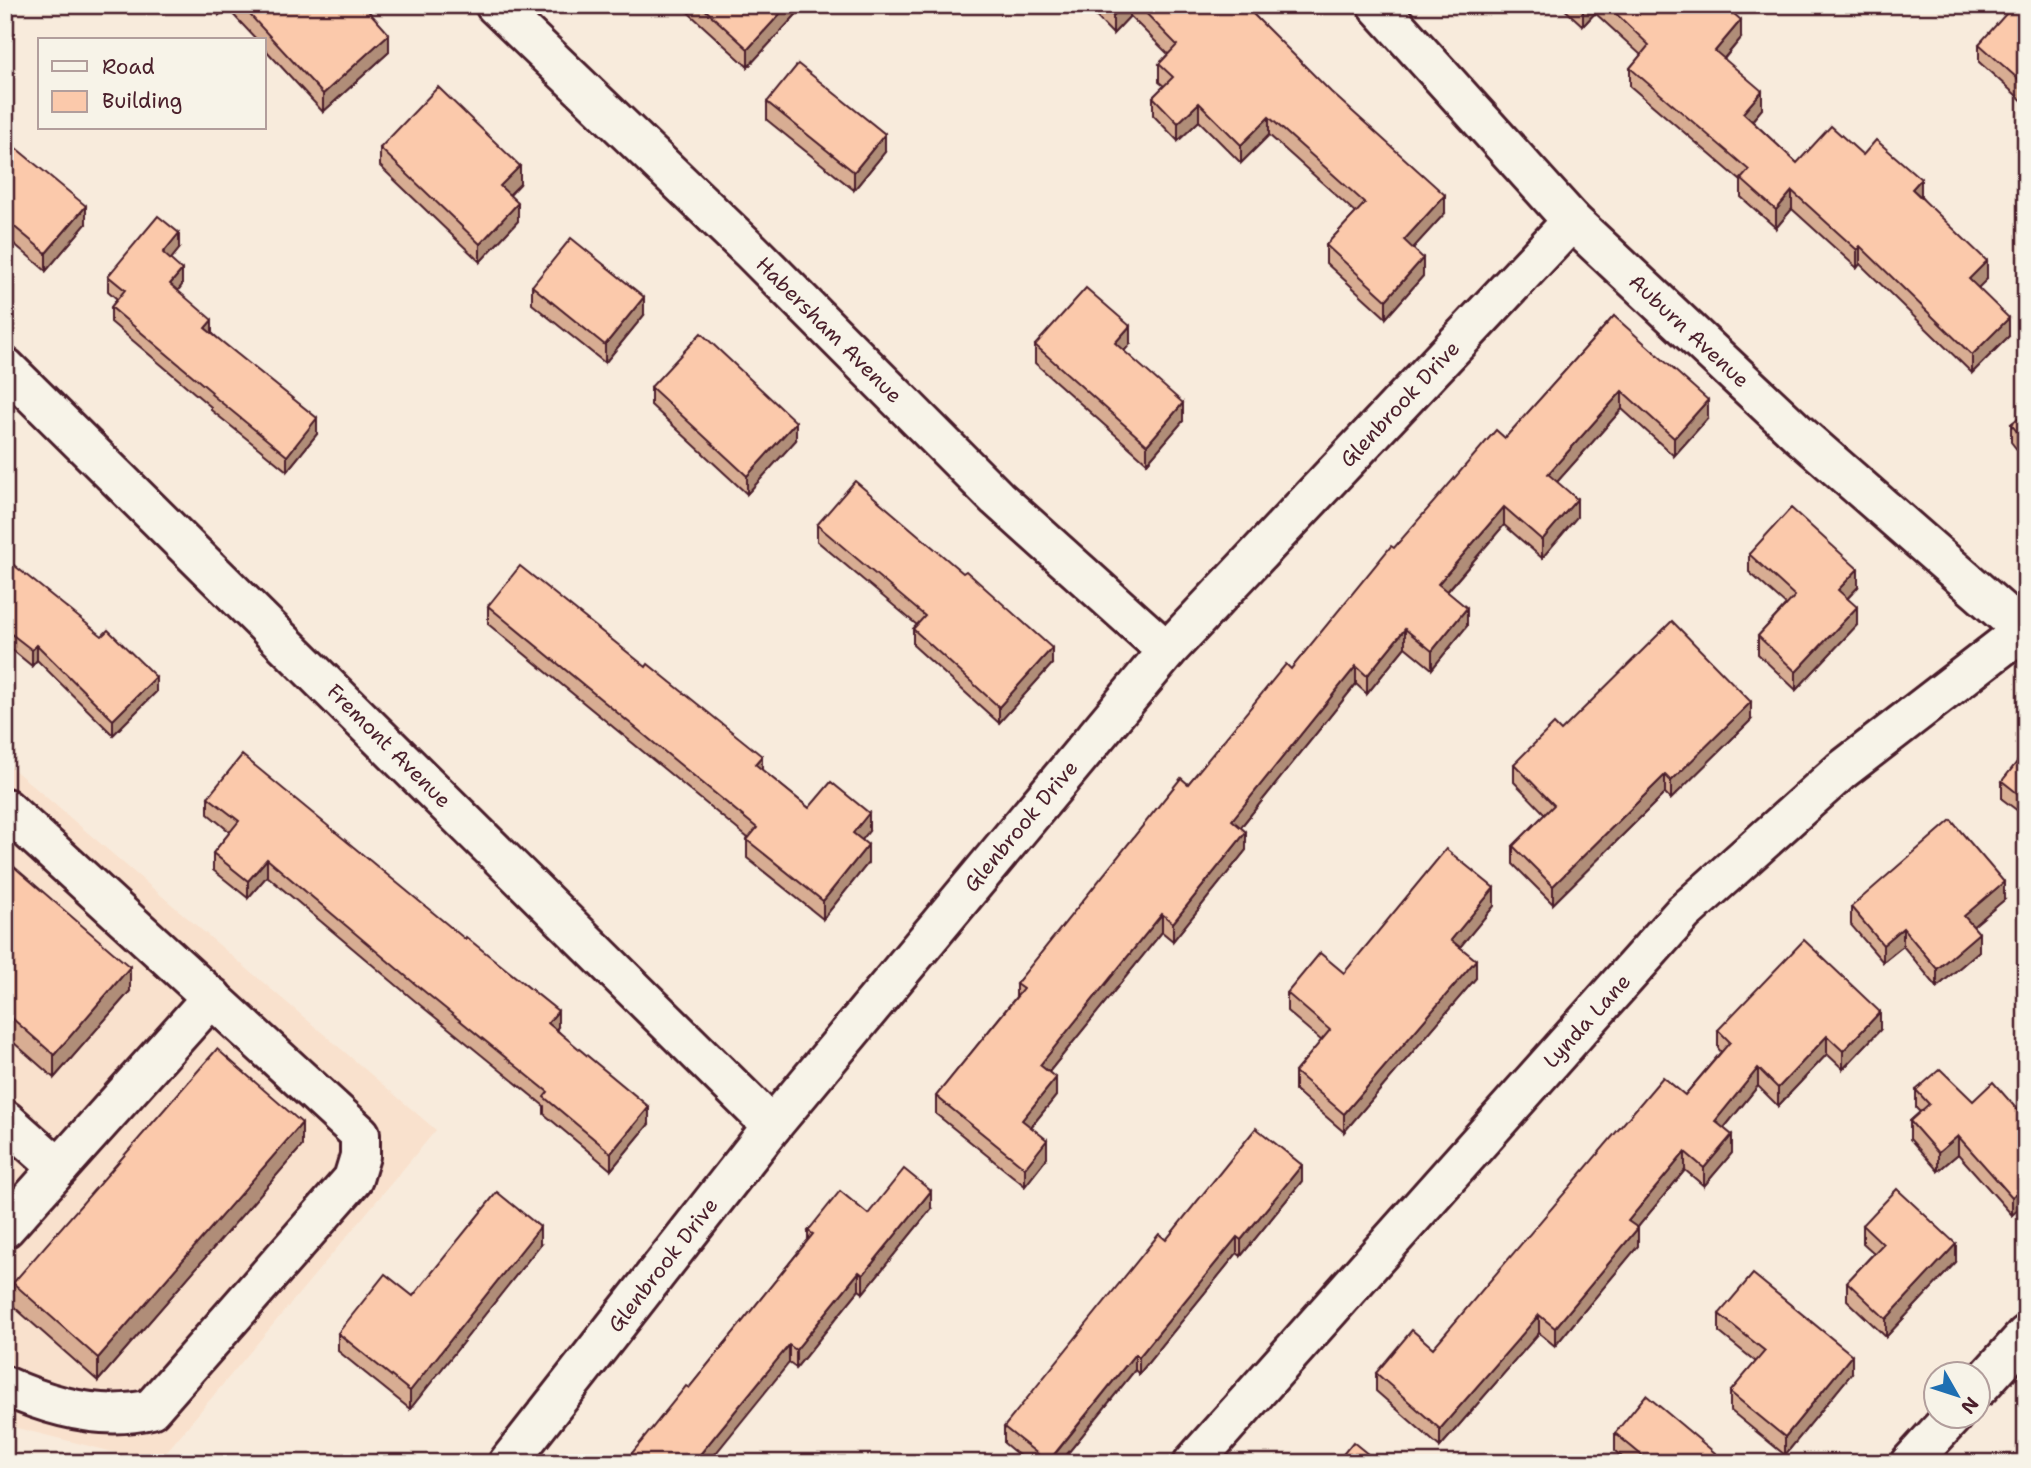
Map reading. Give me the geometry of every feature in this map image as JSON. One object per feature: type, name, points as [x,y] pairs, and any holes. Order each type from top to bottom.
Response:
[{"type":"street","name":"Habersham Avenue","points":[[495,5],[751,251],[997,498],[1167,651]]},
{"type":"street","name":"Auburn Avenue","points":[[1377,5],[1572,221],[1800,435],[2024,630]]},
{"type":"street","name":"Glenbrook Drive","points":[[508,1463],[772,1126],[1167,651],[1572,221]]},
{"type":"street","name":"Fremont Avenue","points":[[5,367],[772,1126]]},
{"type":"street","name":"Lynda Lane","points":[[1193,1463],[1683,913],[1841,771],[2024,630]]},
{"type":"street","points":[[5,808],[360,1134],[360,1156],[354,1179],[150,1409],[110,1415],[34,1399],[5,1386]]},
{"type":"street","points":[[5,1228],[212,997]]},
{"type":"street","points":[[5,1120],[59,1168]]},
{"type":"street","points":[[1993,1372],[2026,1335]]},
{"type":"street","points":[[1910,1463],[1940,1430]]},
{"type":"shaded area","points":[[5,762],[436,1130],[157,1463],[5,1425]]},
{"type":"building","points":[[241,5],[363,5],[389,34],[323,94]]},
{"type":"building","points":[[700,5],[788,5],[748,49]]},
{"type":"building","points":[[1103,5],[1123,5],[1113,16]]},
{"type":"building","points":[[1138,5],[1244,5],[1331,92],[1445,195],[1404,240],[1423,258],[1386,300],[1326,245],[1365,203],[1269,117],[1241,145],[1199,103],[1178,123],[1153,97],[1173,77],[1159,64],[1177,45]]},
{"type":"building","points":[[1607,5],[1675,5],[1680,10],[1684,5],[1724,5],[1741,20],[1715,51],[1762,91],[1743,113],[1797,163],[1831,126],[1863,155],[1876,140],[1921,179],[1912,189],[1987,261],[1969,279],[2009,318],[1972,355],[1860,246],[1857,250],[1792,191],[1776,210],[1741,179],[1749,170],[1630,68],[1649,45]]},
{"type":"building","points":[[2014,5],[2026,5],[2026,86],[1979,44]]},
{"type":"building","points":[[798,64],[885,134],[854,172],[767,102]]},
{"type":"building","points":[[438,87],[520,166],[500,186],[518,203],[480,244],[380,148]]},
{"type":"building","points":[[5,139],[86,206],[46,253],[5,219]]},
{"type":"building","points":[[158,216],[179,233],[163,253],[182,270],[170,284],[212,320],[205,328],[317,418],[287,456],[111,307],[125,290],[108,276]]},
{"type":"building","points":[[571,238],[644,297],[605,345],[532,286]]},
{"type":"building","points":[[1086,288],[1130,326],[1115,343],[1183,403],[1147,445],[1035,345]]},
{"type":"building","points":[[1614,316],[1708,400],[1674,438],[1622,391],[1548,474],[1577,499],[1542,540],[1504,507],[1438,584],[1467,608],[1432,651],[1405,629],[1367,676],[1356,666],[1232,820],[1246,832],[1173,923],[1162,914],[1040,1065],[1056,1078],[1022,1120],[1047,1140],[1025,1168],[936,1096],[1023,989],[1016,984],[1181,778],[1188,784],[1286,664],[1291,669],[1391,546],[1394,548],[1496,430],[1505,438]]},
{"type":"building","points":[[701,333],[796,422],[747,476],[651,387]]},
{"type":"building","points":[[2026,412],[2026,443],[2011,424]]},
{"type":"building","points":[[855,481],[963,573],[966,571],[1052,648],[999,707],[913,629],[925,616],[817,525]]},
{"type":"building","points":[[1791,508],[1858,569],[1838,590],[1857,607],[1796,672],[1758,636],[1795,596],[1749,554]]},
{"type":"building","points":[[5,558],[102,636],[108,630],[156,677],[113,720],[37,645],[32,650],[5,629]]},
{"type":"building","points":[[520,566],[762,756],[755,764],[809,808],[831,782],[869,813],[853,833],[868,845],[823,901],[747,840],[757,828],[488,606]]},
{"type":"building","points":[[1672,621],[1751,702],[1671,781],[1665,775],[1553,886],[1513,846],[1554,805],[1514,764],[1554,724],[1561,731]]},
{"type":"building","points":[[2026,751],[2026,800],[2002,781]]},
{"type":"building","points":[[242,755],[465,939],[466,937],[558,1011],[548,1023],[649,1107],[611,1153],[544,1097],[548,1092],[267,859],[248,881],[213,853],[239,821],[208,797]]},
{"type":"building","points":[[1951,820],[2004,882],[1964,916],[1979,933],[1937,969],[1903,928],[1883,945],[1851,907]]},
{"type":"building","points":[[1446,849],[1494,888],[1451,940],[1476,960],[1344,1114],[1295,1072],[1330,1030],[1287,993],[1320,953],[1344,973]]},
{"type":"building","points":[[5,859],[130,967],[54,1055],[5,1012]]},
{"type":"building","points":[[1804,940],[1880,1012],[1843,1051],[1827,1036],[1778,1088],[1758,1068],[1715,1121],[1732,1135],[1704,1168],[1685,1152],[1628,1221],[1638,1228],[1555,1328],[1539,1315],[1440,1429],[1376,1373],[1412,1330],[1433,1348],[1663,1077],[1685,1095],[1730,1042],[1718,1030]]},
{"type":"building","points":[[217,1049],[302,1123],[98,1358],[13,1283]]},
{"type":"building","points":[[1940,1069],[1973,1101],[1993,1082],[2021,1114],[2026,1110],[2026,1185],[2012,1197],[1958,1136],[1938,1153],[1910,1121],[1929,1104],[1916,1090]]},
{"type":"building","points":[[1256,1128],[1302,1165],[1241,1240],[1237,1237],[1139,1357],[1135,1354],[1048,1462],[1004,1427],[1159,1234],[1166,1240]]},
{"type":"building","points":[[904,1169],[931,1191],[863,1275],[859,1272],[796,1350],[789,1345],[693,1463],[624,1463],[686,1386],[689,1388],[813,1234],[808,1231],[840,1191],[868,1214]]},
{"type":"building","points":[[1897,1189],[1956,1244],[1886,1319],[1847,1282],[1883,1244],[1863,1225]]},
{"type":"building","points":[[497,1192],[540,1227],[410,1391],[338,1333],[385,1274],[413,1296]]},
{"type":"building","points":[[1753,1274],[1852,1355],[1785,1437],[1730,1392],[1765,1351],[1719,1314]]},
{"type":"building","points":[[1646,1395],[1727,1463],[1651,1463],[1615,1433]]},
{"type":"building","points":[[1353,1442],[1379,1463],[1336,1463]]}]
